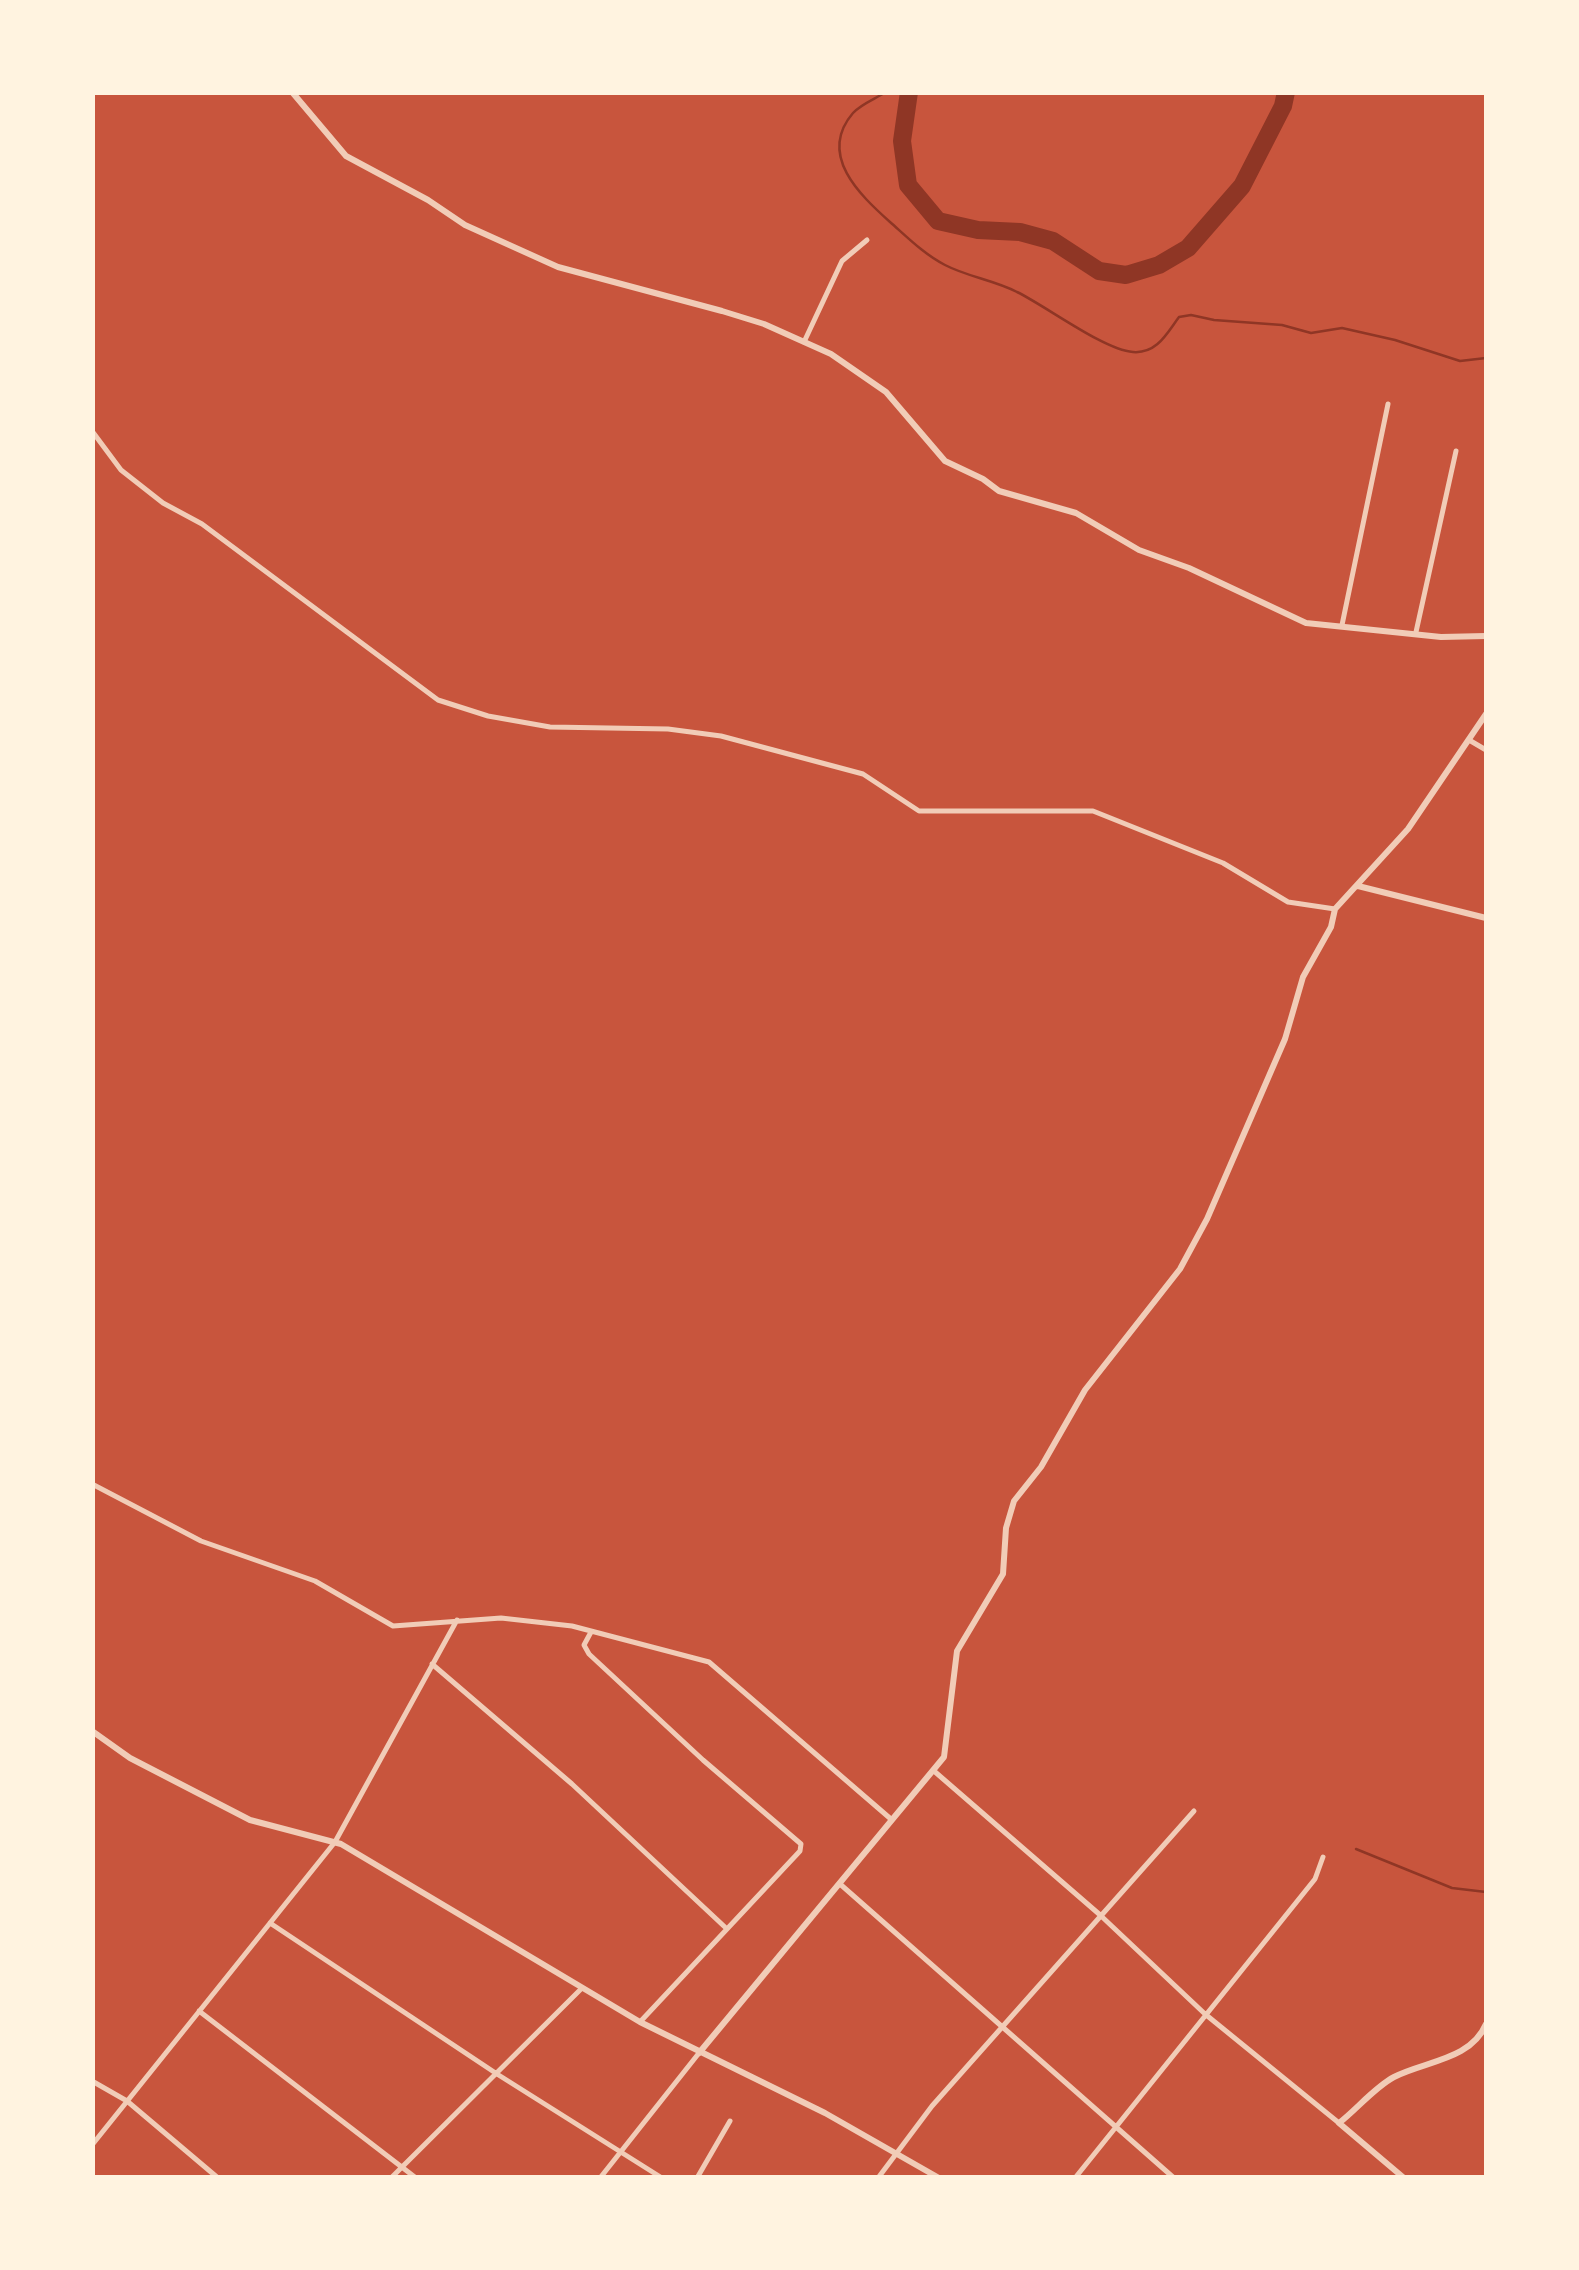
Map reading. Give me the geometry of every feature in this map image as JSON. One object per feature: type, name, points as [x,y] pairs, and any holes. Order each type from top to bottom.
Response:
[{"type":"street","points":[[292,92],[346,156],[428,200],[465,225],[568,271],[722,310],[831,354],[869,379],[905,412],[945,461],[998,490],[1076,513],[1139,550],[1189,568],[1306,623],[1441,636],[1486,636]]},
{"type":"street","points":[[804,344],[842,262],[868,240]]},
{"type":"street","points":[[1342,625],[1388,404]]},
{"type":"street","points":[[92,431],[121,470],[162,504],[202,524],[438,700],[488,716],[550,727],[668,729],[721,736],[863,774],[920,811],[1093,812],[1222,862],[1288,902],[1335,909]]},
{"type":"street","points":[[1416,632],[1456,451]]},
{"type":"street","points":[[600,2178],[944,1756],[957,1652],[1002,1574],[1006,1528],[1014,1501],[1040,1467],[1084,1390],[1180,1269],[1206,1219],[1284,1039],[1302,976],[1331,927],[1335,909],[1408,829],[1486,714]]},
{"type":"street","points":[[1468,740],[1486,750]]},
{"type":"street","points":[[1358,886],[1486,918]]},
{"type":"street","points":[[92,1484],[201,1541],[315,1580],[393,1626],[501,1618],[591,1631],[709,1662],[892,1820]]},
{"type":"street","points":[[92,2144],[335,1842],[456,1620]]},
{"type":"street","points":[[591,1631],[584,1645],[589,1654],[702,1760],[801,1844],[800,1852],[640,2022]]},
{"type":"street","points":[[432,1664],[572,1784],[727,1928]]},
{"type":"street","points":[[92,1731],[130,1758],[250,1820],[335,1842],[640,2022],[825,2113],[939,2178]]},
{"type":"street","points":[[934,1771],[1100,1914],[1204,2014],[1404,2178]]},
{"type":"street","points":[[878,2178],[894,2153],[1194,1811]]},
{"type":"street","points":[[1075,2178],[1315,1878],[1323,1857]]},
{"type":"street","points":[[840,1884],[1174,2178]]},
{"type":"street","points":[[270,1923],[662,2178]]},
{"type":"street","points":[[391,2178],[582,1988]]},
{"type":"street","points":[[199,2011],[416,2178]]},
{"type":"street","points":[[1340,2123],[1393,2078],[1466,2049],[1486,2024]]},
{"type":"street","points":[[92,2080],[127,2102],[218,2178]]},
{"type":"street","points":[[696,2178],[730,2121]]},
{"type":"waterway","points":[[886,92],[853,113],[839,144],[847,173],[866,199],[938,261],[1017,292],[1107,344],[1133,352],[1149,350],[1179,317],[1191,315],[1282,325],[1311,333],[1342,328],[1460,361],[1486,358]]},
{"type":"waterway","points":[[909,92],[902,141],[908,185],[938,221],[978,230],[1020,232],[1053,241],[1099,271],[1126,275],[1159,265],[1188,248],[1242,186],[1283,106],[1286,92]]},
{"type":"waterway","points":[[1356,1849],[1452,1888],[1486,1892]]}]
